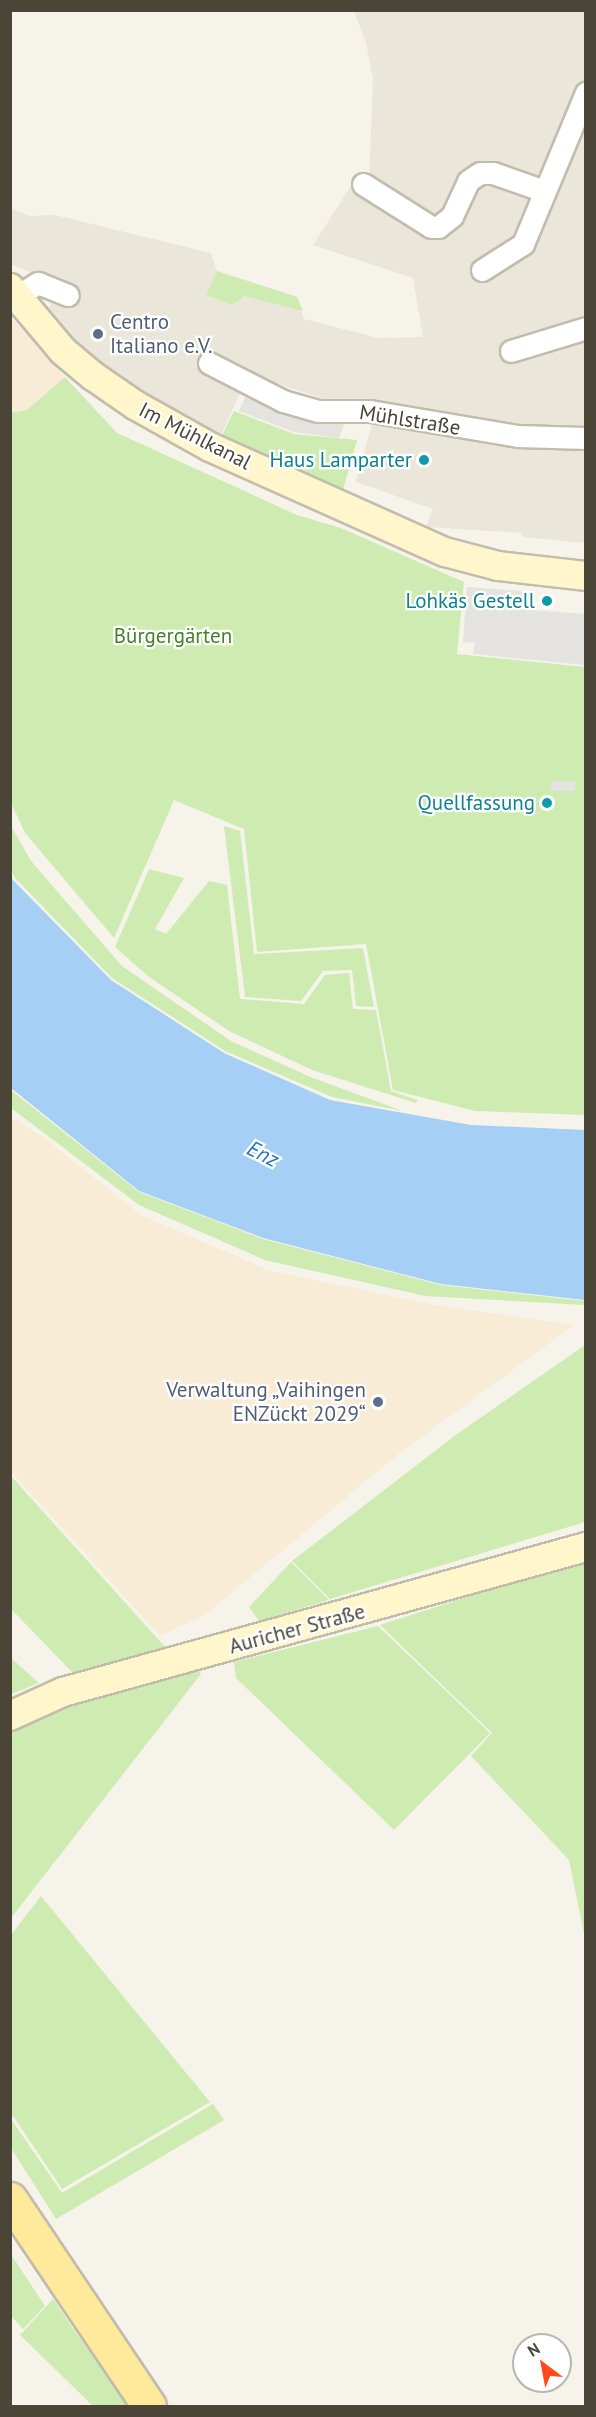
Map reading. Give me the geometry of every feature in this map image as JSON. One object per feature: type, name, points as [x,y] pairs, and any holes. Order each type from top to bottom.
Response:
[{"type":"main road","points":[[10,2199],[149,2406]]},
{"type":"street","points":[[482,270],[523,244],[528,236],[544,191],[577,144],[585,93]]},
{"type":"street","points":[[363,184],[430,226],[438,227],[452,216],[468,181],[480,173],[493,173],[544,191]]},
{"type":"street","points":[[14,292],[38,283],[68,295]]},
{"type":"street","name":"Im Mühlkanal","points":[[14,292],[63,351],[93,376],[135,405],[210,447],[445,552],[498,566],[585,576]]},
{"type":"street","points":[[512,351],[585,328]]},
{"type":"street","name":"Mühlstraße","points":[[209,363],[284,401],[318,411],[370,411],[518,436],[585,438]]},
{"type":"street","name":"Auricher Straße","points":[[10,1716],[63,1692],[585,1547]]},
{"type":"shaded area","points":[[354,11],[585,11],[585,543],[522,537],[523,533],[426,527],[433,509],[356,482],[378,402],[330,401],[249,374],[219,439],[136,397],[44,319],[60,285],[11,264],[10,208],[29,216],[55,215],[211,253],[217,271],[297,297],[304,319],[378,338],[423,337],[413,278],[313,245],[351,186],[363,194],[369,184],[373,78],[366,43]]},
{"type":"shaded area","points":[[10,316],[65,377],[27,410],[11,413]]},
{"type":"shaded area","points":[[245,397],[295,417],[344,424],[339,438],[294,432],[239,411]]},
{"type":"shaded area","points":[[467,587],[522,591],[521,609],[585,614],[585,665],[473,654],[475,643],[463,642]]},
{"type":"shaded area","points":[[551,781],[575,781],[575,791],[551,791]]},
{"type":"shaded area","points":[[11,1117],[42,1136],[141,1215],[268,1270],[428,1304],[574,1325],[396,1456],[205,1615],[160,1636],[11,1472]]},
{"type":"green space","points":[[217,271],[297,297],[303,311],[244,296],[232,305],[206,295]]},
{"type":"green space","name":"Bürgergärten","points":[[65,377],[117,433],[297,515],[341,528],[464,582],[457,654],[585,667],[585,1115],[475,1111],[393,1090],[366,944],[257,952],[244,829],[174,800],[114,938],[25,833],[11,803],[11,413],[27,410]]},
{"type":"green space","points":[[234,411],[294,434],[357,440],[342,494],[220,439]]},
{"type":"green space","points":[[10,824],[31,861],[122,966],[231,1041],[313,1078],[403,1111],[332,1097],[225,1051],[112,978],[15,878],[11,870]]},
{"type":"green space","points":[[224,826],[240,831],[254,954],[363,948],[374,1007],[356,1006],[352,970],[323,971],[301,1001],[245,997]]},
{"type":"green space","points":[[149,869],[184,878],[155,929],[166,934],[209,881],[227,885],[240,999],[304,1004],[325,975],[349,973],[353,1009],[376,1010],[391,1091],[418,1100],[416,1103],[312,1070],[229,1031],[149,977],[115,947]]},
{"type":"green space","points":[[12,1091],[139,1192],[263,1239],[441,1285],[585,1301],[585,1305],[425,1296],[265,1260],[139,1205],[11,1108]]},
{"type":"green space","points":[[585,1345],[585,1522],[330,1599],[292,1561],[457,1434]]},
{"type":"green space","points":[[10,1476],[166,1648],[73,1673],[11,1609]]},
{"type":"green space","points":[[585,1559],[585,1938],[569,1860],[471,1756],[492,1733],[380,1625]]},
{"type":"green space","points":[[291,1562],[329,1600],[259,1621],[249,1607]]},
{"type":"green space","points":[[378,1626],[490,1733],[394,1830],[236,1678],[234,1662]]},
{"type":"green space","points":[[11,1658],[39,1683],[11,1694]]},
{"type":"green space","points":[[198,1670],[201,1674],[11,1918],[11,1730],[74,1702]]},
{"type":"green space","points":[[41,1896],[210,2102],[62,2189],[11,2113],[11,1935]]},
{"type":"green space","points":[[213,2104],[224,2120],[56,2219],[11,2148],[11,2119],[62,2193]]},
{"type":"green space","points":[[10,2253],[45,2306],[23,2329],[11,2316]]},
{"type":"green space","points":[[53,2299],[130,2406],[93,2406],[20,2335]]},
{"type":"water","name":"Enz","points":[[10,877],[111,980],[224,1053],[330,1100],[471,1125],[585,1130],[585,1300],[441,1284],[263,1238],[139,1191],[11,1088]]},
{"type":"place","name":"Centro Italiano e.V.","points":[[98,334]]},
{"type":"place","name":"Haus Lamparter","points":[[424,460]]},
{"type":"place","name":"Lohkäs Gestell","points":[[547,601]]},
{"type":"place","name":"Quellfassung","points":[[547,803]]},
{"type":"place","name":"Verwaltung „Vaihingen ENZückt 2029“","points":[[378,1402]]}]
